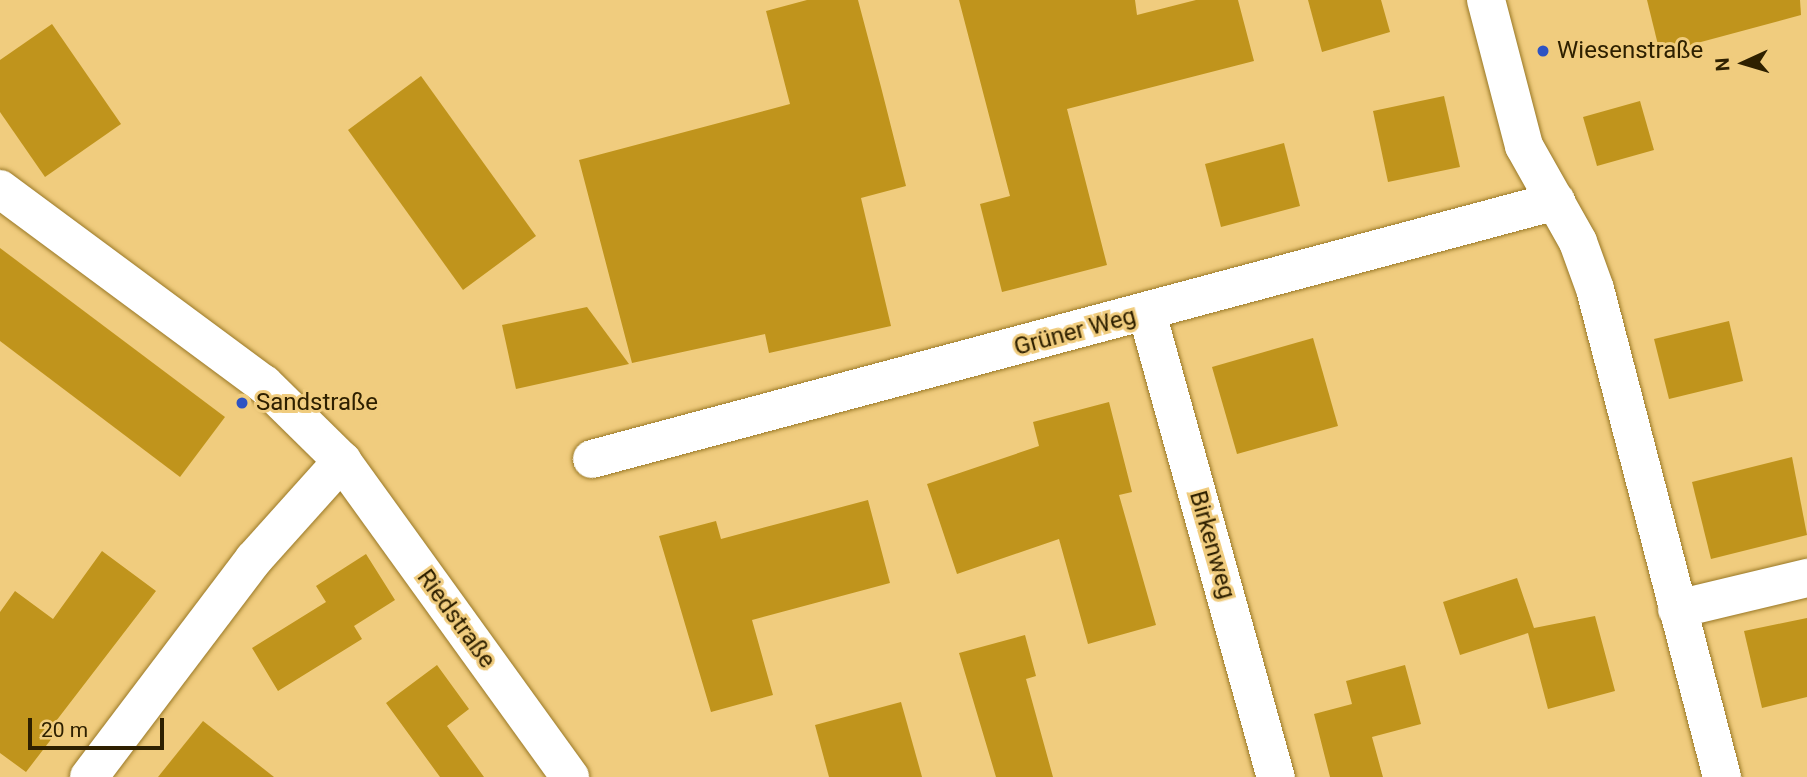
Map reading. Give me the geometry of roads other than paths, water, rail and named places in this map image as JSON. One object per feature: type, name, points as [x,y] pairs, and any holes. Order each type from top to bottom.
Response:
[{"type":"street","points":[[1486,0],[1524,146],[1556,201],[1595,289],[1722,777]]},
{"type":"street","points":[[0,189],[264,384],[342,461],[254,559],[89,777]]},
{"type":"street","name":"Grüner Weg","points":[[592,459],[1147,313],[1556,201]]},
{"type":"street","name":"Birkenweg","points":[[1147,313],[1276,777]]},
{"type":"street","name":"Riedstraße","points":[[342,461],[570,777]]},
{"type":"street","points":[[1677,609],[1807,579]]},
{"type":"place","name":"Wiesenstraße","points":[[1543,51]]},
{"type":"place","name":"Sandstraße","points":[[242,403]]}]
